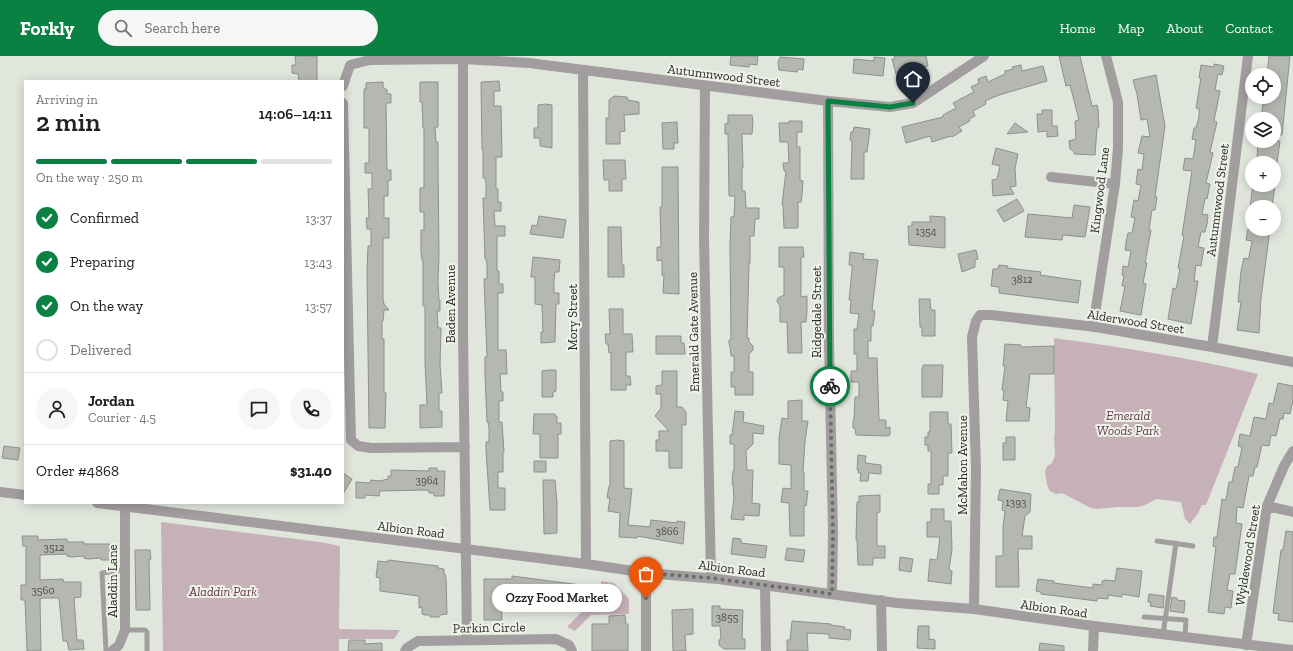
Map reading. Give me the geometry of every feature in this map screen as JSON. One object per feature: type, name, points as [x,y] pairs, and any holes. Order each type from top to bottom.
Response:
[{"type":"street","name":"Autumnwood Street","points":[[344,83],[350,65],[370,60],[463,59],[529,63],[828,101],[890,107],[913,103],[984,56]]},
{"type":"street","name":"Kingwood Lane","points":[[1093,327],[1115,184],[1118,148],[1118,102],[1106,56]]},
{"type":"street","name":"Autumnwood Street","points":[[1212,346],[1248,56]]},
{"type":"street","name":"Baden Avenue","points":[[463,59],[467,640]]},
{"type":"street","name":"Mory Street","points":[[583,70],[586,564]]},
{"type":"street","name":"Emerald Gate Avenue","points":[[706,86],[704,239],[710,466],[711,578]]},
{"type":"street","name":"Ridgedale Street","points":[[828,101],[829,341],[833,525],[832,594]]},
{"type":"street","points":[[344,144],[351,440],[358,446],[372,448],[465,446]]},
{"type":"street","points":[[1052,178],[1115,184]]},
{"type":"street","name":"Alderwood Street","points":[[976,321],[980,315],[991,315],[1093,327],[1212,346],[1293,362]]},
{"type":"street","name":"McMahon Avenue","points":[[974,609],[976,469],[972,336],[976,321]]},
{"type":"street","name":"Wyldewood Street","points":[[1246,644],[1267,506],[1282,472],[1293,452]]},
{"type":"street","points":[[0,492],[24,495]]},
{"type":"street","name":"Albion Road","points":[[106,504],[467,548],[647,573],[711,578],[897,603],[974,609],[1163,635],[1293,650]]},
{"type":"street","name":"Aladdin Lane","points":[[112,651],[119,645],[125,630],[125,506]]},
{"type":"street","points":[[1267,506],[1293,512]]},
{"type":"street","points":[[646,651],[647,573]]},
{"type":"street","points":[[765,585],[766,651]]},
{"type":"street","points":[[881,600],[882,651]]},
{"type":"street","points":[[1093,651],[1094,626]]},
{"type":"street","name":"Parkin Circle","points":[[405,651],[418,641],[556,639],[570,645],[572,651]]},
{"type":"lane","points":[[1157,541],[1193,546]]},
{"type":"lane","points":[[1163,635],[1176,544]]},
{"type":"lane","points":[[106,651],[102,573],[125,570]]},
{"type":"lane","points":[[1144,617],[1186,620],[1185,637]]},
{"type":"lane","points":[[125,630],[145,630],[147,632],[148,651]]},
{"type":"green space","name":"Emerald Woods Park","points":[[1054,338],[1156,353],[1258,374],[1206,505],[1202,505],[1190,524],[1185,519],[1181,502],[1156,499],[1138,507],[1098,509],[1091,508],[1062,493],[1056,494],[1050,491],[1047,485],[1045,472],[1047,466],[1052,463],[1055,456]]},
{"type":"green space","name":"Aladdin Park","points":[[161,522],[320,542],[340,546],[339,629],[400,630],[394,639],[339,639],[339,651],[163,651]]},
{"type":"green space","points":[[601,581],[614,583],[629,599],[629,614],[591,615],[575,631],[567,627],[601,592]]},
{"type":"building","points":[[295,56],[317,56],[317,80],[299,80],[298,74],[292,73],[292,65],[296,65]]},
{"type":"building","points":[[731,56],[758,56],[757,65],[750,64],[749,67],[730,65]]},
{"type":"building","points":[[894,56],[926,56],[928,66],[896,74],[892,59],[895,59]]},
{"type":"building","points":[[1059,56],[1080,56],[1092,106],[1097,105],[1098,109],[1099,127],[1097,128],[1095,155],[1074,154],[1074,151],[1070,149],[1069,141],[1076,139],[1075,121],[1079,120],[1070,85],[1066,86]]},
{"type":"building","points":[[1269,56],[1290,56],[1282,135],[1281,112],[1262,112],[1263,104],[1281,104],[1281,68],[1268,68]]},
{"type":"building","points":[[780,57],[804,59],[803,70],[798,69],[797,72],[779,70],[778,63]]},
{"type":"building","points":[[874,57],[885,58],[883,76],[853,73],[854,59],[874,61]]},
{"type":"building","points":[[1214,64],[1224,66],[1222,75],[1218,74],[1215,90],[1220,91],[1214,121],[1217,122],[1210,152],[1213,153],[1206,183],[1210,184],[1207,199],[1205,198],[1202,214],[1208,215],[1205,232],[1201,232],[1198,247],[1204,248],[1201,266],[1196,265],[1194,281],[1198,281],[1191,324],[1168,319],[1173,288],[1176,289],[1180,269],[1178,268],[1184,236],[1182,235],[1192,171],[1183,170],[1185,158],[1193,159],[1196,140],[1192,139],[1194,128],[1196,128],[1199,117],[1199,109],[1196,108],[1201,78],[1199,78],[1201,65],[1214,67]]},
{"type":"building","points":[[1021,65],[1022,71],[1043,66],[1047,81],[999,95],[985,101],[986,104],[973,111],[975,116],[969,119],[970,121],[959,127],[962,131],[952,137],[951,136],[932,142],[930,136],[906,143],[902,127],[943,117],[943,115],[956,108],[953,103],[974,92],[971,87],[979,83],[978,79],[986,76],[988,82],[1005,74],[1005,71],[1013,69],[1012,67]]},
{"type":"building","points":[[1156,75],[1165,126],[1155,197],[1157,197],[1155,210],[1152,210],[1149,230],[1151,230],[1143,283],[1146,284],[1141,315],[1120,311],[1125,286],[1122,286],[1124,275],[1122,275],[1123,266],[1128,267],[1131,251],[1125,250],[1126,242],[1128,233],[1132,233],[1135,218],[1131,217],[1134,200],[1138,201],[1141,185],[1136,184],[1138,169],[1142,170],[1144,154],[1138,153],[1142,136],[1150,137],[1147,119],[1141,120],[1133,80]]},
{"type":"building","points":[[499,81],[500,91],[494,91],[494,106],[501,106],[502,157],[496,157],[496,189],[498,189],[498,202],[501,202],[501,211],[494,211],[495,226],[505,226],[505,236],[497,236],[497,271],[499,271],[499,284],[503,284],[503,293],[498,293],[498,350],[506,350],[507,374],[500,374],[503,401],[499,401],[499,422],[502,422],[504,452],[503,472],[498,472],[498,488],[505,488],[505,510],[490,510],[486,450],[486,442],[489,442],[489,427],[487,422],[485,375],[485,357],[487,357],[484,279],[487,279],[487,264],[485,259],[483,198],[486,198],[486,183],[485,178],[483,178],[481,82]]},
{"type":"building","points":[[383,82],[383,87],[387,90],[387,94],[391,94],[391,103],[386,103],[387,170],[391,170],[391,180],[388,181],[388,196],[384,196],[384,218],[389,218],[389,238],[383,238],[383,299],[384,304],[389,310],[384,310],[382,321],[382,339],[384,339],[384,393],[386,393],[385,428],[369,428],[367,271],[368,246],[371,246],[371,229],[367,229],[366,218],[369,218],[368,189],[372,189],[372,173],[365,173],[365,163],[369,163],[369,128],[364,128],[364,89],[366,89],[366,83]]},
{"type":"building","points":[[420,82],[438,82],[438,127],[435,127],[436,142],[438,142],[438,281],[440,311],[437,311],[438,328],[441,328],[440,364],[442,393],[439,393],[439,411],[442,411],[442,427],[420,428],[420,405],[427,405],[425,306],[423,306],[423,260],[421,252],[421,230],[424,230],[424,212],[420,212],[420,188],[424,188],[424,128],[422,102],[420,102]]},
{"type":"building","points":[[614,96],[627,97],[628,100],[639,102],[639,114],[624,115],[625,131],[620,132],[620,144],[606,144],[606,118],[609,118],[609,100]]},
{"type":"building","points":[[538,105],[552,105],[552,148],[540,146],[540,138],[534,138],[534,128],[538,128]]},
{"type":"building","points":[[1042,110],[1052,110],[1052,126],[1057,126],[1058,136],[1047,137],[1047,131],[1038,132],[1037,114],[1042,114]]},
{"type":"building","points":[[728,115],[752,115],[753,121],[752,134],[742,134],[742,191],[745,191],[746,208],[759,208],[759,219],[755,219],[754,236],[750,236],[749,263],[747,338],[749,338],[749,342],[753,346],[753,350],[749,354],[749,372],[753,372],[753,395],[735,395],[735,387],[731,387],[731,372],[734,372],[734,356],[731,356],[729,344],[729,340],[731,339],[730,246],[731,217],[734,217],[735,196],[729,196],[728,134],[725,134],[725,124],[728,123]]},
{"type":"building","points":[[789,121],[802,121],[802,132],[797,132],[797,147],[800,147],[800,180],[803,181],[801,202],[798,202],[798,228],[784,228],[782,205],[786,171],[784,171],[783,163],[789,163],[788,142],[780,142],[779,123],[789,123]]},
{"type":"building","points":[[677,122],[678,143],[674,143],[674,149],[663,149],[662,123]]},
{"type":"building","points":[[1015,123],[1028,132],[1007,134]]},
{"type":"building","points":[[854,127],[870,129],[867,152],[864,152],[864,179],[851,179],[852,141],[850,140],[851,132],[853,132]]},
{"type":"building","points":[[996,148],[1018,154],[1015,168],[1016,186],[1010,187],[1014,194],[993,196],[992,180],[997,179],[1000,166],[992,164]]},
{"type":"building","points":[[1258,148],[1279,148],[1278,156],[1257,156]]},
{"type":"building","points":[[603,160],[625,160],[626,179],[622,179],[622,191],[609,191],[609,180],[604,180]]},
{"type":"building","points":[[662,167],[678,167],[679,294],[663,293],[664,275],[662,275],[662,260],[657,261],[657,247],[661,247],[660,207],[662,207]]},
{"type":"building","points":[[1252,192],[1274,192],[1273,200],[1251,200]]},
{"type":"building","points":[[1017,199],[1024,211],[1004,222],[997,210]]},
{"type":"building","points":[[1074,205],[1090,207],[1085,237],[1063,235],[1062,240],[1025,237],[1028,214],[1072,218]]},
{"type":"building","points":[[539,216],[566,220],[563,238],[530,234],[532,225],[537,226]]},
{"type":"building","points":[[930,216],[945,217],[945,248],[909,245],[908,226],[912,226],[912,222],[930,222]]},
{"type":"building","points":[[608,227],[621,227],[622,265],[624,265],[624,277],[608,277]]},
{"type":"building","points":[[1247,236],[1269,236],[1261,298],[1259,333],[1237,330],[1241,302],[1238,302],[1241,271],[1244,258],[1248,259],[1249,257],[1252,241],[1246,240]]},
{"type":"building","points":[[779,247],[803,247],[804,257],[801,257],[801,297],[807,296],[807,311],[806,322],[801,322],[802,353],[788,353],[787,322],[780,322],[780,306],[777,301],[778,298],[784,295],[784,267],[779,267]]},
{"type":"building","points":[[976,250],[978,259],[975,260],[975,267],[962,272],[958,254]]},
{"type":"building","points":[[850,252],[864,254],[863,259],[878,260],[872,310],[875,311],[873,326],[871,326],[871,341],[868,341],[868,358],[877,358],[879,420],[886,420],[886,428],[890,427],[890,435],[886,436],[856,435],[855,428],[853,428],[855,397],[859,397],[859,382],[851,382],[851,371],[857,371],[857,354],[854,354],[854,329],[857,329],[859,314],[850,313],[851,300],[849,300],[852,265],[849,265]]},
{"type":"building","points":[[533,257],[560,260],[559,272],[555,272],[554,281],[554,293],[559,293],[559,304],[556,304],[555,342],[541,343],[541,332],[543,332],[542,305],[535,304],[535,277],[531,277]]},
{"type":"building","points":[[999,265],[1008,266],[1007,268],[1041,272],[1040,275],[1081,281],[1078,303],[999,293],[999,287],[991,286],[993,269],[998,269]]},
{"type":"building","points":[[919,299],[930,299],[931,310],[935,310],[935,336],[922,336],[922,327],[920,327]]},
{"type":"building","points":[[609,309],[623,309],[623,334],[632,334],[633,352],[626,352],[626,376],[630,376],[631,385],[626,385],[626,390],[611,390],[611,352],[609,353],[605,334],[610,334]]},
{"type":"building","points":[[656,336],[681,336],[681,343],[684,343],[685,354],[656,354]]},
{"type":"building","points":[[1005,344],[1021,345],[1021,347],[1054,346],[1054,374],[1030,374],[1026,407],[1030,408],[1029,421],[1006,421],[1008,401],[1003,400],[1004,391],[1002,390],[1005,366],[1003,366]]},
{"type":"building","points":[[923,365],[943,365],[942,397],[922,397]]},
{"type":"building","points":[[556,370],[556,391],[553,392],[553,397],[542,397],[542,371]]},
{"type":"building","points":[[662,371],[677,371],[677,407],[682,407],[686,412],[686,425],[682,425],[682,468],[669,468],[669,451],[656,451],[656,440],[659,440],[659,431],[669,431],[655,416],[661,408],[661,394],[656,394],[656,386],[662,385]]},
{"type":"building","points":[[1278,383],[1293,386],[1293,401],[1290,414],[1284,413],[1283,419],[1280,419],[1276,436],[1271,435],[1269,446],[1262,445],[1257,467],[1255,467],[1253,476],[1249,476],[1243,508],[1237,507],[1236,523],[1242,524],[1235,574],[1230,574],[1227,590],[1233,591],[1231,608],[1225,607],[1224,614],[1208,612],[1216,547],[1213,546],[1214,537],[1217,537],[1222,499],[1226,500],[1229,482],[1232,482],[1235,467],[1238,467],[1242,447],[1238,446],[1240,434],[1250,436],[1254,417],[1266,419],[1269,403],[1273,404]]},
{"type":"building","points":[[802,400],[802,421],[808,421],[803,472],[804,491],[808,491],[806,506],[804,505],[804,536],[790,536],[789,503],[781,502],[783,488],[791,489],[791,465],[779,464],[779,438],[782,418],[788,419],[788,401]]},
{"type":"building","points":[[735,411],[744,412],[743,422],[764,426],[763,434],[753,433],[753,444],[746,451],[747,470],[753,470],[752,503],[760,504],[759,516],[744,515],[744,520],[731,519],[734,499],[732,484],[734,470],[734,444],[730,444],[730,435],[732,435]]},
{"type":"building","points":[[930,412],[948,412],[948,424],[951,424],[952,453],[948,453],[948,476],[943,476],[943,485],[939,485],[939,494],[928,494],[928,484],[931,484],[931,451],[928,451],[928,445],[925,445],[925,437],[928,437],[928,432],[930,432]]},
{"type":"building","points":[[534,414],[555,414],[555,416],[557,416],[557,423],[561,423],[561,434],[558,434],[558,458],[540,458],[540,434],[533,434]]},
{"type":"building","points":[[1006,437],[1015,437],[1015,460],[1003,460],[1003,443],[1006,443]]},
{"type":"building","points":[[610,441],[624,441],[624,488],[632,489],[628,525],[650,527],[651,520],[677,523],[677,521],[685,522],[683,544],[637,536],[637,538],[619,537],[620,513],[608,511],[610,498],[607,498],[610,486]]},
{"type":"building","points":[[4,446],[20,448],[18,460],[2,458]]},
{"type":"building","points":[[858,455],[866,456],[865,463],[881,465],[881,474],[869,473],[868,481],[860,481],[861,473],[858,473],[859,470],[857,470]]},
{"type":"building","points":[[534,461],[546,461],[546,472],[534,472]]},
{"type":"building","points":[[429,468],[437,468],[437,471],[445,471],[444,496],[434,496],[434,493],[429,493],[429,491],[426,490],[380,491],[379,496],[365,495],[365,498],[356,498],[356,482],[370,483],[371,480],[380,481],[388,479],[388,476],[391,476],[391,470],[429,471]]},
{"type":"building","points":[[344,474],[352,479],[344,492]]},
{"type":"building","points":[[543,480],[555,480],[557,533],[544,534]]},
{"type":"building","points":[[1000,489],[1031,494],[1030,512],[1025,516],[1022,536],[1032,536],[1032,549],[1018,549],[1019,587],[996,587],[996,556],[1003,556],[1003,527],[1005,511],[1002,510],[1003,501],[998,500]]},
{"type":"building","points":[[880,495],[880,512],[877,513],[877,546],[885,546],[885,558],[873,558],[873,565],[858,565],[856,540],[857,502],[859,502],[859,496]]},
{"type":"building","points":[[931,509],[944,509],[944,521],[951,521],[952,549],[949,570],[952,571],[951,584],[928,581],[930,559],[937,560],[940,537],[927,537],[927,522],[931,522]]},
{"type":"building","points":[[1286,531],[1293,532],[1293,622],[1278,620],[1279,614],[1273,613],[1281,550],[1283,550]]},
{"type":"building","points":[[22,536],[38,536],[38,540],[67,539],[67,542],[84,542],[84,544],[110,544],[111,560],[101,560],[101,558],[88,559],[84,558],[84,556],[71,557],[67,556],[67,554],[40,555],[40,580],[63,579],[64,582],[81,582],[81,597],[74,598],[77,640],[83,640],[84,649],[69,650],[67,641],[63,641],[59,598],[43,598],[40,599],[41,651],[27,651],[25,600],[21,600],[21,585],[26,585],[26,546],[23,546]]},
{"type":"building","points":[[733,538],[741,539],[741,543],[767,546],[765,558],[731,554]]},
{"type":"building","points":[[787,548],[805,550],[803,562],[785,560]]},
{"type":"building","points":[[135,550],[150,550],[150,610],[136,610]]},
{"type":"building","points":[[900,557],[913,559],[911,572],[899,570]]},
{"type":"building","points":[[388,560],[438,566],[438,568],[444,569],[446,578],[447,614],[440,615],[439,617],[430,617],[430,615],[422,614],[422,607],[419,608],[419,596],[380,591],[380,578],[376,577],[378,561],[388,562]]},
{"type":"building","points":[[1117,568],[1142,571],[1139,597],[1122,594],[1122,597],[1108,595],[1108,599],[1097,598],[1097,601],[1041,594],[1041,592],[1036,591],[1038,579],[1054,581],[1054,583],[1093,588],[1093,584],[1102,585],[1102,581],[1104,580],[1115,581]]},
{"type":"building","points":[[512,576],[588,586],[586,603],[501,592],[502,620],[484,620],[484,579],[512,579]]},
{"type":"building","points":[[1149,594],[1164,596],[1163,608],[1150,606],[1151,602],[1148,602]]},
{"type":"building","points":[[1172,597],[1177,598],[1177,600],[1185,601],[1184,613],[1170,611]]},
{"type":"building","points":[[712,606],[720,606],[720,609],[743,610],[742,639],[745,639],[745,649],[724,649],[719,645],[719,640],[721,639],[720,626],[712,626]]},
{"type":"building","points":[[693,609],[693,634],[685,635],[686,651],[673,651],[672,610]]},
{"type":"building","points":[[625,615],[626,624],[628,624],[628,651],[592,651],[592,624],[609,624],[609,616]]},
{"type":"building","points":[[792,621],[831,624],[845,627],[844,629],[851,630],[850,640],[829,638],[829,634],[807,633],[808,651],[787,651],[787,640],[790,640]]},
{"type":"building","points":[[918,626],[929,626],[929,639],[935,640],[935,649],[917,648]]},
{"type":"building","points":[[349,640],[365,640],[365,644],[382,643],[382,651],[348,651]]},
{"type":"building","points":[[1040,643],[1064,646],[1064,651],[1039,651]]},
{"type":"way so far","points":[[646,598],[647,573],[711,578],[832,594],[833,533],[830,386]]},
{"type":"place","name":"Ozzy Food Market","points":[[646,598]]},
{"type":"route","points":[[830,386],[828,101],[890,107],[913,103]]}]
